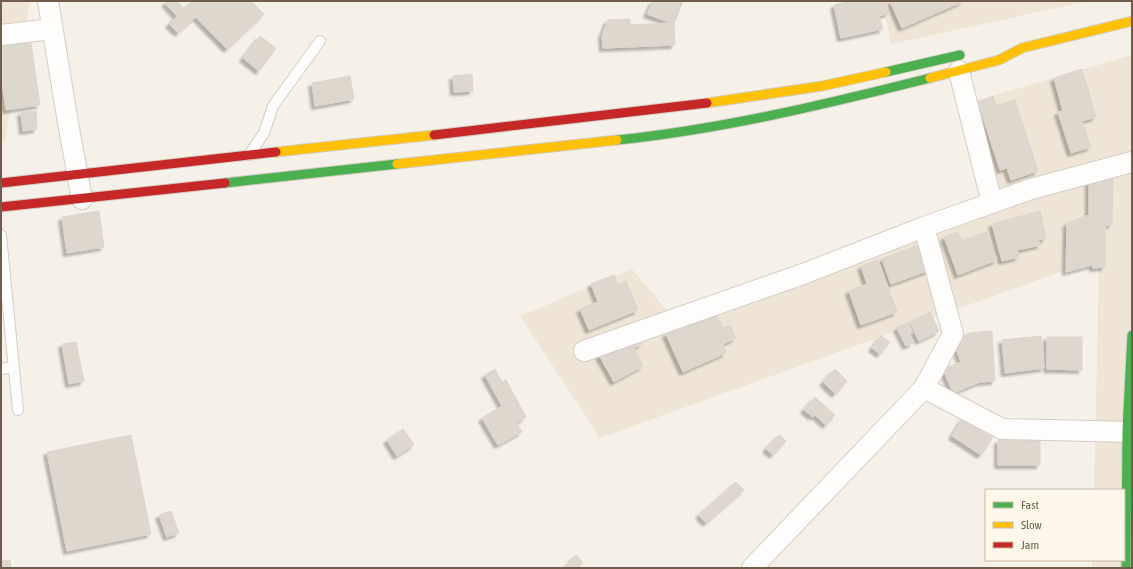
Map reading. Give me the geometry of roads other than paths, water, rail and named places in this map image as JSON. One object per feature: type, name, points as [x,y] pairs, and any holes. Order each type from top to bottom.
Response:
[{"type":"main road","points":[[1,207],[673,134],[823,105],[959,71],[999,60],[1022,48],[1132,21]]},
{"type":"main road","points":[[1002,48],[1022,48]]},
{"type":"main road","points":[[1,183],[671,108],[822,86],[973,53]]},
{"type":"main road","points":[[1126,568],[1132,335]]},
{"type":"street","points":[[48,1],[68,123],[79,174],[82,199]]},
{"type":"street","points":[[1,35],[52,29]]},
{"type":"street","points":[[959,71],[992,203]]},
{"type":"street","points":[[584,352],[803,274],[924,227],[1031,189],[1132,162]]},
{"type":"street","points":[[752,568],[924,388],[953,334],[924,227]]},
{"type":"street","points":[[924,388],[1002,429],[1130,431]]},
{"type":"lane","points":[[249,155],[264,133],[273,106],[320,41]]},
{"type":"lane","points":[[1,235],[18,410]]},
{"type":"lane","points":[[1,369],[14,367]]}]
